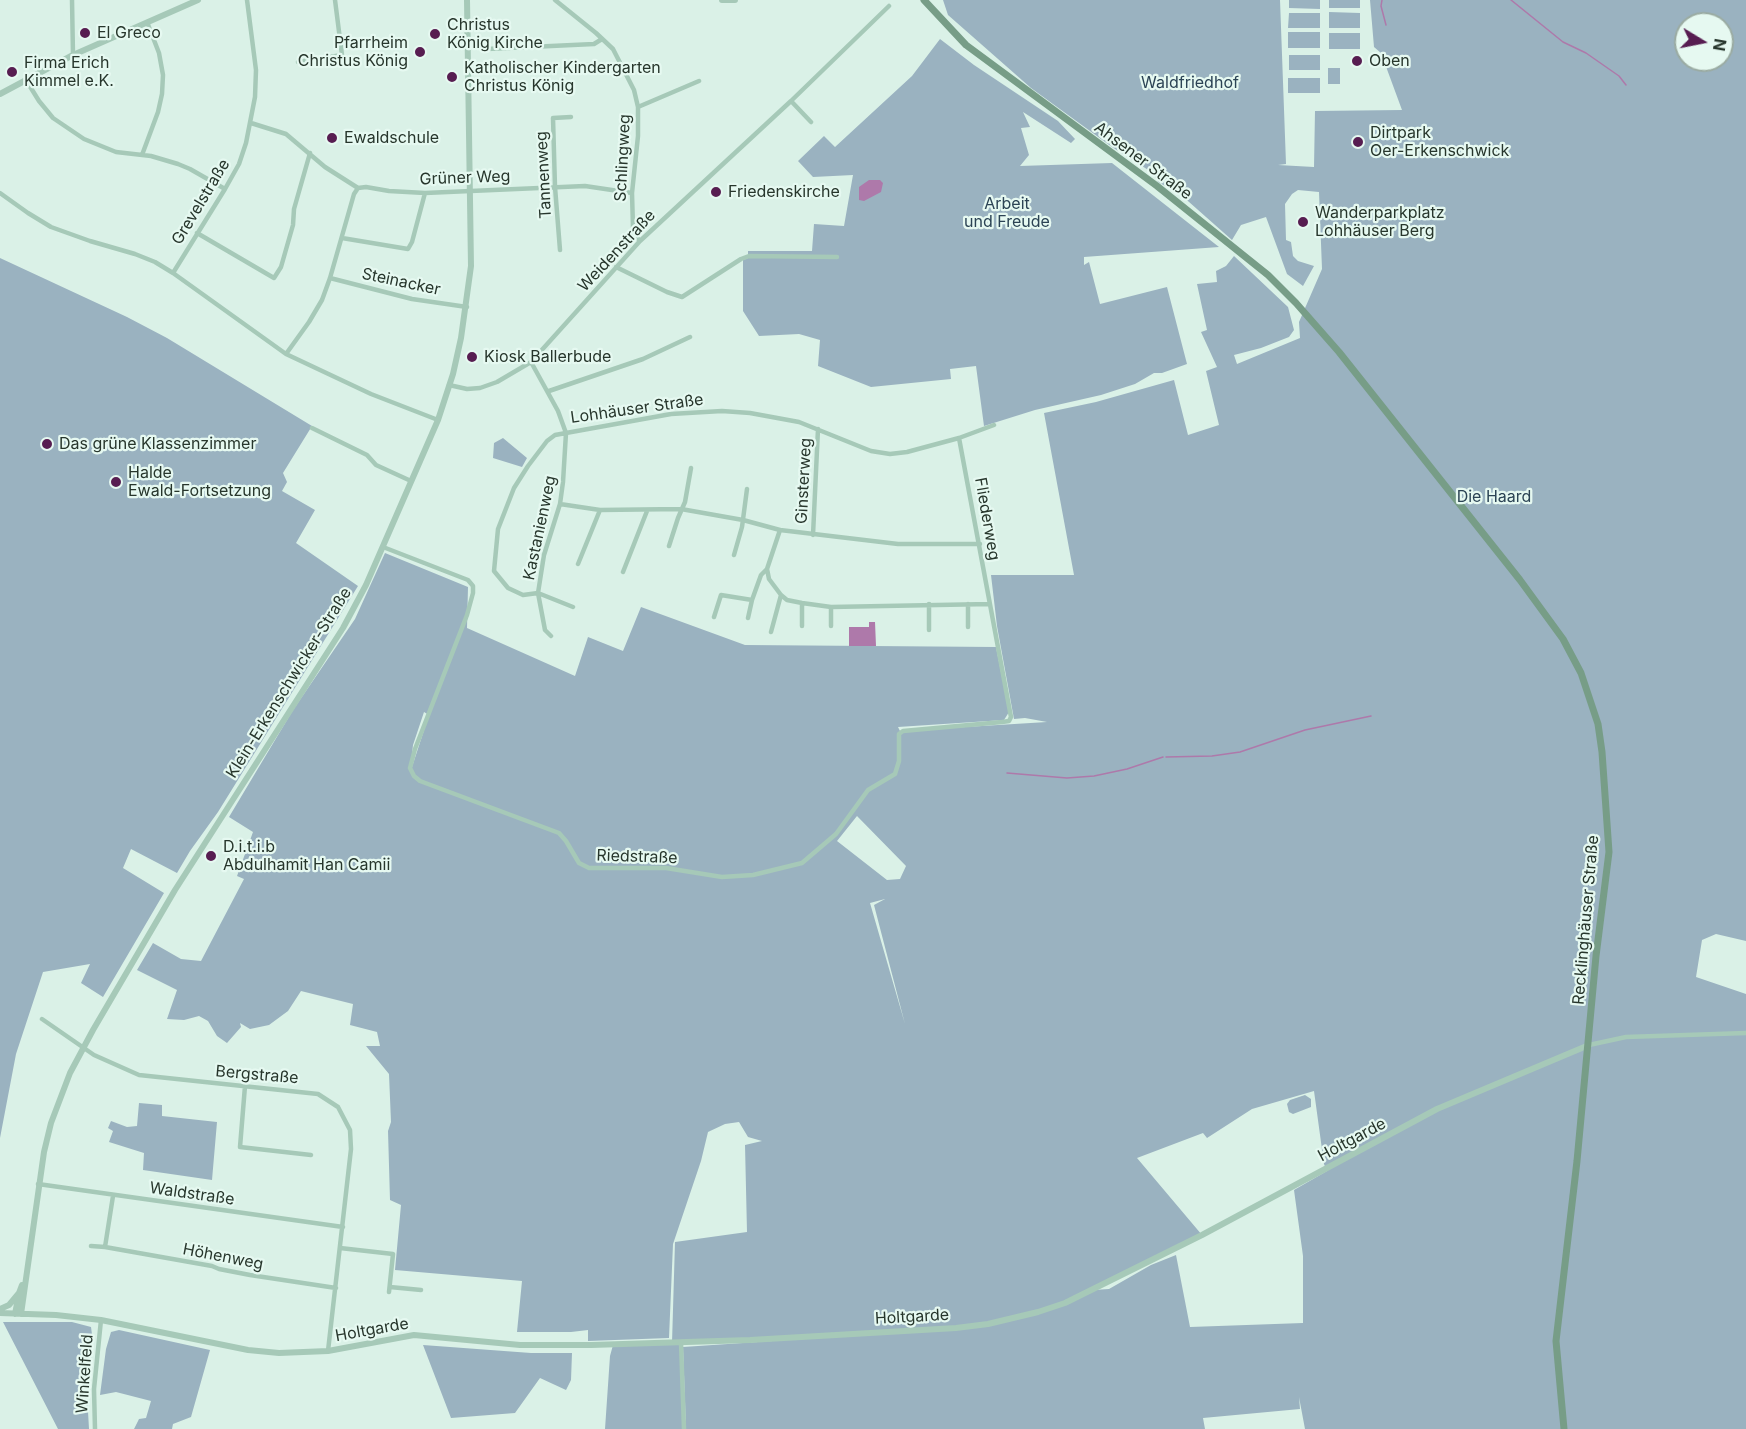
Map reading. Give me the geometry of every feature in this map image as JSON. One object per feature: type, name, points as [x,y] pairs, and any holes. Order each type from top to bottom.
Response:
[{"type":"main road","name":"Ahsener Straße","points":[[924,0],[966,45],[1157,186],[1268,275],[1339,352]]},
{"type":"main road","name":"Recklinghäuser Straße","points":[[1339,352],[1520,580],[1563,639],[1581,673],[1598,724],[1604,763],[1609,852],[1596,956],[1557,1341],[1564,1429]]},
{"type":"street","points":[[72,0],[73,55]]},
{"type":"street","points":[[0,94],[73,55],[198,0]]},
{"type":"street","name":"Grevelstraße","points":[[173,273],[239,164],[251,123],[256,70],[247,0]]},
{"type":"street","points":[[298,62],[342,55],[335,0]]},
{"type":"street","name":"Klein-Erkenschwicker-Straße","points":[[18,1314],[44,1152],[54,1115],[70,1073],[208,836],[343,628],[366,585],[438,420],[459,348],[467,307],[471,266],[467,0]]},
{"type":"street","name":"Schlingweg","points":[[555,0],[613,49],[634,90],[639,106],[632,193],[633,228],[634,234],[640,241]]},
{"type":"street","points":[[725,0],[735,0]]},
{"type":"street","name":"Weidenstraße","points":[[449,385],[467,389],[480,388],[496,382],[531,362],[640,241],[791,101],[889,6]]},
{"type":"street","points":[[142,155],[142,149],[158,112],[163,84],[159,53],[147,22]]},
{"type":"street","points":[[487,49],[594,44],[602,39]]},
{"type":"street","points":[[26,80],[53,118],[100,147],[116,152],[164,159],[190,169],[225,189]]},
{"type":"street","points":[[639,106],[699,81]]},
{"type":"street","points":[[791,101],[811,122]]},
{"type":"street","name":"Tannenweg","points":[[560,250],[553,118],[571,117]]},
{"type":"street","name":"Grüner Weg","points":[[251,123],[286,134],[326,167],[358,188],[425,193],[585,186],[632,193]]},
{"type":"street","points":[[197,233],[274,278],[281,267],[310,153]]},
{"type":"street","points":[[286,354],[322,300],[354,194],[358,188]]},
{"type":"street","points":[[0,193],[51,227],[135,254],[173,273],[286,354],[370,394],[438,420]]},
{"type":"street","points":[[342,238],[408,249],[425,193]]},
{"type":"street","points":[[616,267],[682,297],[749,255],[837,257]]},
{"type":"street","name":"Steinacker","points":[[330,278],[412,299],[467,307]]},
{"type":"street","points":[[549,392],[643,358],[690,337]]},
{"type":"street","name":"Lohhäuser Straße","points":[[531,362],[549,392],[566,433],[671,414],[712,411],[750,413],[778,417],[818,429],[871,451],[890,454],[907,452],[960,438],[994,425]]},
{"type":"street","points":[[312,428],[367,455],[376,465],[411,481]]},
{"type":"street","name":"Ginsterweg","points":[[813,535],[818,429]]},
{"type":"street","name":"Kastanienweg","points":[[551,636],[545,630],[538,593],[544,555],[560,504],[566,433],[555,435],[547,441],[514,488],[498,529],[494,571],[508,588],[523,595],[538,593],[573,607]]},
{"type":"street","name":"Fliederweg","points":[[960,438],[1011,712],[1009,721],[1002,722]]},
{"type":"street","points":[[669,546],[681,509],[686,502],[691,468]]},
{"type":"street","points":[[734,555],[743,520],[747,489]]},
{"type":"street","points":[[560,504],[600,510],[681,509],[743,520],[780,530],[898,544],[980,544]]},
{"type":"street","points":[[578,564],[600,510]]},
{"type":"street","points":[[623,572],[647,511]]},
{"type":"street","points":[[748,618],[761,575],[767,569],[780,530]]},
{"type":"street","name":"Riedstraße","points":[[383,547],[468,580],[473,586],[467,615],[415,749],[410,768],[411,773],[420,781],[559,833],[567,841],[579,863],[589,868],[666,868],[722,878],[753,875],[802,863],[836,834],[868,790],[895,774],[899,761],[899,734],[903,730],[1002,722]]},
{"type":"street","points":[[767,569],[769,579],[781,595],[787,600],[801,603],[831,607],[990,604]]},
{"type":"street","points":[[714,617],[721,595],[752,600]]},
{"type":"street","points":[[771,632],[781,595]]},
{"type":"street","points":[[801,603],[802,626]]},
{"type":"street","points":[[929,604],[929,630]]},
{"type":"street","points":[[968,604],[968,627]]},
{"type":"street","points":[[831,607],[831,626]]},
{"type":"street","name":"Bergstraße","points":[[42,1019],[109,1063],[140,1075],[318,1094],[338,1107],[350,1130],[351,1149],[328,1351]]},
{"type":"street","name":"Holtgarde","points":[[0,1313],[101,1320],[248,1350],[279,1353],[328,1351],[414,1335],[520,1345],[591,1345],[681,1343],[956,1328],[988,1324],[1038,1312],[1074,1299],[1202,1235],[1437,1109],[1588,1045],[1626,1037],[1746,1033]]},
{"type":"street","points":[[245,1086],[240,1147],[311,1155]]},
{"type":"street","name":"Waldstraße","points":[[38,1184],[343,1227]]},
{"type":"street","points":[[105,1247],[113,1196]]},
{"type":"street","name":"Höhenweg","points":[[91,1246],[336,1288]]},
{"type":"street","points":[[340,1248],[393,1254],[389,1290],[421,1290]]},
{"type":"street","name":"Klein-Erkenschwicker-Straße","points":[[18,1314],[19,1293],[25,1276]]},
{"type":"street","points":[[0,1309],[9,1305],[19,1293]]},
{"type":"street","name":"Winkelfeld","points":[[95,1429],[94,1389],[101,1320]]},
{"type":"street","points":[[681,1343],[684,1429]]},
{"type":"green space","points":[[943,0],[1280,0],[1286,164],[1278,165],[1314,167],[1315,111],[1402,110],[1381,53],[1374,47],[1370,0],[1746,0],[1746,941],[1716,934],[1702,940],[1696,977],[1746,994],[1746,1429],[1305,1429],[1299,1397],[1300,1409],[1203,1418],[1205,1429],[686,1429],[683,1347],[862,1335],[681,1343],[684,1429],[605,1429],[610,1356],[613,1345],[672,1343],[675,1242],[747,1232],[745,1145],[762,1141],[748,1137],[739,1122],[725,1124],[708,1132],[701,1161],[673,1244],[669,1338],[588,1341],[588,1330],[517,1332],[522,1281],[395,1270],[401,1205],[390,1200],[389,1074],[366,1046],[380,1046],[377,1032],[350,1025],[353,1004],[301,991],[288,1011],[269,1025],[250,1029],[240,1023],[241,1027],[227,1043],[217,1036],[208,1021],[199,1016],[184,1020],[167,1019],[177,990],[137,970],[153,943],[181,959],[201,961],[244,879],[237,876],[253,832],[229,817],[293,710],[355,619],[385,553],[468,587],[467,628],[575,676],[588,637],[623,651],[641,607],[745,645],[996,647],[1009,712],[1004,720],[898,727],[900,731],[1047,722],[1025,718],[1014,719],[997,626],[991,575],[1074,575],[1044,413],[1096,402],[1174,380],[1188,435],[1219,425],[1206,371],[1217,367],[1201,332],[1207,330],[1197,284],[1217,282],[1216,271],[1226,266],[1234,256],[1288,307],[1294,330],[1289,337],[1234,355],[1237,364],[1300,338],[1299,322],[1322,269],[1319,192],[1298,190],[1285,204],[1286,240],[1291,242],[1293,256],[1298,261],[1314,266],[1303,286],[1287,274],[1266,217],[1241,225],[1232,240],[1180,194],[1158,182],[1153,173],[1112,147],[1031,88],[948,15]],"holes":[[[424,712],[429,715],[410,773],[413,745]],[[857,816],[906,866],[900,879],[887,880],[837,841]],[[885,899],[874,905],[905,1024],[870,903]],[[1314,1091],[1324,1164],[1327,1171],[1294,1190],[1303,1256],[1303,1323],[1190,1327],[1176,1255],[1151,1265],[1109,1289],[1094,1290],[1202,1235],[1137,1158],[1203,1133],[1207,1138],[1252,1109]]]},
{"type":"green space","points":[[1289,0],[1320,0],[1320,9],[1289,8]]},
{"type":"green space","points":[[1329,0],[1360,0],[1360,8],[1329,8]]},
{"type":"green space","points":[[1329,12],[1360,13],[1360,28],[1329,28]]},
{"type":"green space","points":[[1289,13],[1320,13],[1320,28],[1288,28]]},
{"type":"green space","points":[[1288,32],[1320,32],[1320,48],[1288,48]]},
{"type":"green space","points":[[1329,33],[1360,33],[1360,49],[1329,49]]},
{"type":"green space","name":"Arbeit und Freude","points":[[940,39],[974,65],[1058,121],[1075,139],[1071,143],[1023,112],[1030,127],[1021,128],[1029,155],[1020,166],[1112,163],[1219,247],[1084,257],[1084,265],[1089,262],[1100,304],[1167,287],[1187,364],[1162,373],[1154,373],[1135,384],[1101,395],[1035,410],[984,426],[976,366],[950,369],[951,379],[871,387],[818,366],[820,340],[799,334],[759,336],[743,311],[743,260],[748,258],[748,251],[812,251],[814,224],[844,226],[853,175],[813,177],[798,161],[824,136],[835,147],[912,76]]},
{"type":"green space","points":[[1289,55],[1320,55],[1320,70],[1289,70]]},
{"type":"green space","points":[[1328,68],[1340,68],[1340,84],[1328,84]]},
{"type":"green space","points":[[1288,78],[1320,78],[1320,93],[1288,93]]},
{"type":"green space","points":[[0,258],[167,338],[312,426],[283,473],[287,482],[282,491],[315,510],[296,543],[358,586],[218,812],[177,873],[131,849],[123,868],[164,893],[103,997],[81,983],[90,964],[43,972],[16,1054],[0,1138]]},
{"type":"green space","points":[[503,438],[527,458],[522,467],[493,458],[494,443]]},
{"type":"green space","points":[[1305,1095],[1311,1099],[1311,1107],[1293,1114],[1289,1112],[1287,1104],[1290,1100]]},
{"type":"green space","points":[[139,1103],[162,1105],[162,1116],[217,1122],[212,1180],[143,1170],[144,1153],[109,1142],[113,1131],[108,1128],[111,1121],[127,1127],[137,1126]]},
{"type":"green space","points":[[3,1322],[72,1322],[91,1327],[93,1342],[87,1394],[89,1429],[58,1429]]},
{"type":"green space","points":[[119,1330],[210,1350],[191,1417],[173,1424],[172,1429],[134,1429],[139,1419],[146,1418],[151,1401],[116,1392],[100,1395],[106,1349],[111,1332]]},
{"type":"green space","points":[[423,1345],[531,1353],[572,1353],[571,1380],[566,1390],[540,1378],[515,1413],[451,1418]]},
{"type":"shaded area","points":[[869,180],[880,180],[883,183],[881,192],[864,201],[859,200],[859,187]]},
{"type":"shaded area","points":[[869,622],[875,622],[876,646],[849,646],[849,627],[869,627]]},
{"type":"waterway","points":[[1382,0],[1381,6],[1386,25]]},
{"type":"waterway","points":[[1511,0],[1563,42],[1586,53],[1619,76],[1626,85]]},
{"type":"waterway","points":[[1166,757],[1212,756],[1240,752],[1305,730],[1371,716]]},
{"type":"waterway","points":[[1007,773],[1067,778],[1094,776],[1127,769],[1163,757]]},
{"type":"place","name":"El Greco","points":[[85,33]]},
{"type":"place","name":"Christus König Kirche","points":[[435,34]]},
{"type":"place","name":"Pfarrheim Christus König","points":[[420,52]]},
{"type":"place","name":"Oben","points":[[1357,61]]},
{"type":"place","name":"Firma Erich Kimmel e.K.","points":[[12,72]]},
{"type":"place","name":"Katholischer Kindergarten Christus König","points":[[452,77]]},
{"type":"place","name":"Ewaldschule","points":[[332,138]]},
{"type":"place","name":"Dirtpark Oer-Erkenschwick","points":[[1358,142]]},
{"type":"place","name":"Friedenskirche","points":[[716,192]]},
{"type":"place","name":"Wanderparkplatz Lohhäuser Berg","points":[[1303,222]]},
{"type":"place","name":"Kiosk Ballerbude","points":[[472,357]]},
{"type":"place","name":"Das grüne Klassenzimmer","points":[[47,444]]},
{"type":"place","name":"Halde Ewald-Fortsetzung","points":[[116,482]]},
{"type":"place","name":"D.i.t.i.b Abdulhamit Han Camii","points":[[211,856]]},
{"type":"park label","name":"Waldfriedhof","points":[[1190,83]]},
{"type":"park label","name":"Die Haard","points":[[1494,497]]}]
